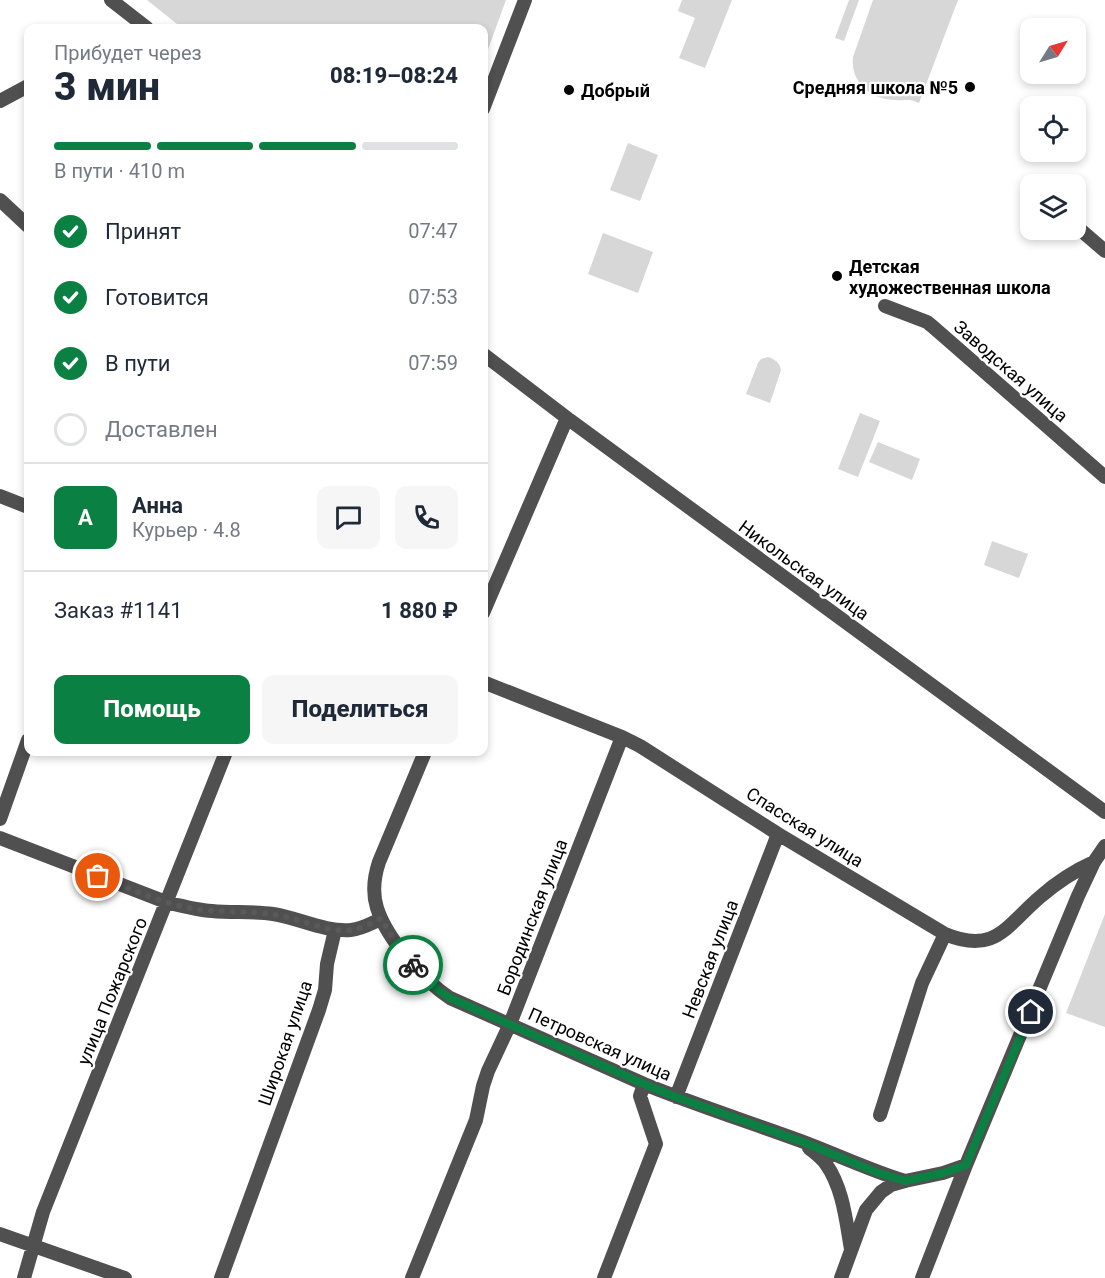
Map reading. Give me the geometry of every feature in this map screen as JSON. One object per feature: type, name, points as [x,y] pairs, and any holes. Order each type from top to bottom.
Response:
[{"type":"street","points":[[111,0],[142,24]]},
{"type":"street","points":[[488,96],[525,0]]},
{"type":"street","points":[[0,101],[24,88]]},
{"type":"street","points":[[0,200],[24,222]]},
{"type":"street","points":[[1086,235],[1105,251]]},
{"type":"street","name":"Заводская улица","points":[[885,306],[927,322],[1105,477]]},
{"type":"street","name":"Никольская улица","points":[[488,358],[1105,812]]},
{"type":"street","points":[[488,601],[567,418]]},
{"type":"street","points":[[0,496],[24,505]]},
{"type":"street","name":"Спасская улица","points":[[488,684],[640,746],[778,834],[945,934],[961,940],[975,942],[991,938],[1004,931],[1056,884],[1074,871],[1094,862]]},
{"type":"street","name":"Бородинская улица","points":[[412,1278],[476,1120],[488,1071],[510,1024],[622,737]]},
{"type":"street","points":[[0,819],[24,751]]},
{"type":"street","name":"улица Пожарского","points":[[24,1278],[43,1212],[224,756]]},
{"type":"street","points":[[0,838],[166,902],[214,912],[292,917],[321,927],[352,930],[364,927],[381,918],[374,891],[374,877],[423,756]]},
{"type":"street","name":"Невская улица","points":[[676,1097],[778,834]]},
{"type":"street","points":[[922,1278],[966,1165],[1094,862],[1105,846]]},
{"type":"street","name":"Петровская улица","points":[[381,918],[414,967],[450,998],[676,1097],[905,1181]]},
{"type":"street","name":"Широкая улица","points":[[221,1278],[319,1010],[325,990],[327,964],[335,930]]},
{"type":"street","points":[[880,1115],[922,983],[945,934]]},
{"type":"street","points":[[604,1278],[657,1144],[640,1096],[644,1084]]},
{"type":"street","name":"Петровская улица","points":[[803,1142],[825,1163],[833,1177],[839,1193],[851,1250]]},
{"type":"street","points":[[841,1278],[866,1210],[881,1192],[891,1185],[943,1173],[966,1165]]},
{"type":"street","points":[[0,1234],[124,1278]]},
{"type":"shaded area","points":[[147,0],[506,0],[488,49],[488,24],[177,24]]},
{"type":"shaded area","points":[[682,0],[732,0],[705,68],[679,58],[695,18],[678,11]]},
{"type":"shaded area","points":[[849,0],[859,0],[844,41],[835,38]]},
{"type":"shaded area","points":[[873,0],[958,0],[919,103],[878,97],[864,88],[855,74],[853,57]]},
{"type":"shaded area","points":[[628,143],[658,155],[640,201],[610,190]]},
{"type":"shaded area","points":[[603,233],[653,252],[638,293],[588,274]]},
{"type":"shaded area","points":[[768,357],[780,365],[781,370],[770,403],[746,394],[758,363],[761,359]]},
{"type":"shaded area","points":[[860,413],[880,421],[858,477],[838,469]]},
{"type":"shaded area","points":[[878,442],[920,459],[912,480],[869,462]]},
{"type":"shaded area","points":[[992,541],[1028,554],[1019,578],[984,565]]},
{"type":"shaded area","points":[[1105,914],[1105,1027],[1066,1013]]},
{"type":"way so far","points":[[98,876],[166,902],[189,908],[214,912],[292,917],[335,930],[364,927],[381,918],[413,965]]},
{"type":"place","name":"Средняя школа №5","points":[[970,87]]},
{"type":"place","name":"Добрый","points":[[569,90]]},
{"type":"place","name":"Детская художественная школа","points":[[837,276]]},
{"type":"route","points":[[413,965],[438,990],[450,998],[644,1084],[905,1181],[943,1173],[966,1165],[1031,1012]]}]
